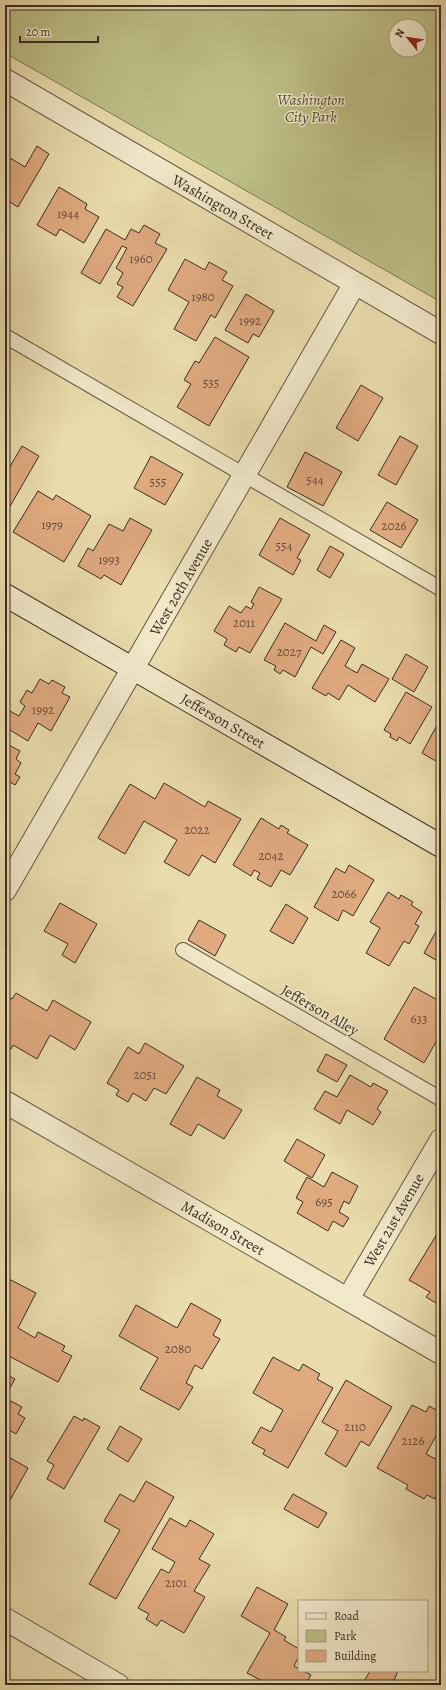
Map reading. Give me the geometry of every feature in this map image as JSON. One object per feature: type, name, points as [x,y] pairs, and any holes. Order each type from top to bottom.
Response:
[{"type":"street","name":"Washington Street","points":[[5,80],[441,333]]},
{"type":"street","name":"West 20th Avenue","points":[[5,890],[356,284]]},
{"type":"street","name":"Jefferson Street","points":[[5,595],[441,846]]},
{"type":"street","name":"Madison Street","points":[[5,1102],[441,1353]]},
{"type":"street","name":"West 21st Avenue","points":[[348,1299],[441,1140]]},
{"type":"street","points":[[5,1619],[118,1685]]},
{"type":"lane","points":[[5,336],[441,589]]},
{"type":"lane","name":"Jefferson Alley","points":[[183,950],[441,1098]]},
{"type":"green space","name":"Washington City Park","points":[[5,5],[441,5],[441,302],[5,53]]},
{"type":"building","points":[[37,146],[49,154],[18,207],[5,199],[5,155],[25,167]]},
{"type":"building","points":[[59,187],[87,204],[85,209],[99,217],[84,243],[60,229],[56,236],[37,225]]},
{"type":"building","points":[[144,225],[160,234],[155,243],[167,249],[133,306],[117,297],[123,287],[117,284],[123,273],[116,268],[127,248],[122,246],[100,284],[81,273],[106,229],[125,240],[131,229],[139,233]]},
{"type":"building","points":[[185,259],[205,270],[209,262],[227,272],[222,280],[233,286],[215,318],[211,315],[196,341],[174,329],[189,302],[168,290]]},
{"type":"building","points":[[246,294],[274,311],[259,337],[253,334],[248,343],[225,330]]},
{"type":"building","points":[[215,337],[249,357],[209,426],[177,407],[191,384],[184,380],[195,361],[199,363]]},
{"type":"building","points":[[361,385],[383,398],[358,441],[336,428]]},
{"type":"building","points":[[400,436],[418,446],[396,485],[378,475]]},
{"type":"building","points":[[22,446],[39,456],[5,515],[5,475]]},
{"type":"building","points":[[305,452],[342,472],[323,506],[287,487]]},
{"type":"building","points":[[151,456],[183,474],[165,505],[134,488]]},
{"type":"building","points":[[38,491],[53,500],[56,495],[91,516],[64,562],[13,532]]},
{"type":"building","points":[[387,502],[418,520],[401,548],[370,530]]},
{"type":"building","points":[[130,518],[152,530],[121,585],[104,575],[101,579],[78,566],[88,548],[93,551],[109,524],[123,531]]},
{"type":"building","points":[[280,518],[310,535],[297,558],[301,560],[293,575],[259,555]]},
{"type":"building","points":[[330,546],[344,554],[330,578],[317,570]]},
{"type":"building","points":[[259,587],[282,599],[250,653],[239,647],[236,652],[224,645],[227,639],[214,631],[229,606],[241,613],[246,606],[251,609],[254,604],[251,602]]},
{"type":"building","points":[[285,623],[316,641],[324,625],[336,632],[323,654],[311,647],[295,677],[283,670],[280,674],[274,670],[276,666],[264,660]]},
{"type":"building","points":[[341,640],[355,648],[345,666],[357,673],[362,664],[389,679],[375,702],[348,685],[339,700],[328,693],[326,696],[312,688]]},
{"type":"building","points":[[406,654],[428,667],[414,692],[392,679]]},
{"type":"building","points":[[40,679],[49,684],[52,680],[65,687],[62,693],[70,697],[51,731],[38,723],[28,741],[5,727],[5,720],[10,711],[19,716],[25,706],[20,702],[27,690],[32,693]]},
{"type":"building","points":[[406,692],[432,707],[410,744],[399,737],[397,741],[390,737],[391,734],[384,730]]},
{"type":"building","points":[[437,725],[441,727],[441,764],[422,753]]},
{"type":"building","points":[[5,743],[20,751],[16,759],[21,763],[15,774],[20,777],[15,785],[10,782],[5,792]]},
{"type":"building","points":[[164,783],[205,807],[208,801],[241,819],[215,863],[202,855],[189,876],[164,862],[177,840],[144,821],[125,854],[98,838],[130,784],[155,799]]},
{"type":"building","points":[[261,818],[279,829],[281,825],[289,830],[287,833],[308,845],[290,875],[281,870],[271,887],[257,879],[260,873],[254,870],[251,876],[233,865]]},
{"type":"building","points":[[349,865],[374,880],[353,916],[343,910],[338,921],[314,907],[336,868],[345,873]]},
{"type":"building","points":[[388,892],[399,899],[401,895],[413,902],[411,905],[422,912],[415,924],[419,926],[409,944],[404,941],[389,966],[366,953],[380,928],[370,922]]},
{"type":"building","points":[[60,903],[97,924],[75,963],[62,955],[68,944],[44,931]]},
{"type":"building","points":[[286,904],[308,918],[293,944],[270,931]]},
{"type":"building","points":[[199,920],[226,935],[215,956],[188,940]]},
{"type":"building","points":[[438,928],[441,929],[441,963],[424,953]]},
{"type":"building","points":[[414,987],[441,1002],[441,1033],[424,1063],[384,1039]]},
{"type":"building","points":[[16,993],[47,1011],[53,1000],[91,1022],[75,1050],[50,1035],[37,1059],[13,1045],[11,1049],[5,1046],[5,1003],[8,997],[12,999]]},
{"type":"building","points":[[145,1043],[184,1066],[166,1094],[154,1088],[146,1101],[133,1093],[128,1102],[116,1095],[119,1090],[107,1083],[128,1047],[139,1054]]},
{"type":"building","points":[[326,1054],[347,1065],[337,1082],[317,1071]]},
{"type":"building","points":[[350,1075],[371,1087],[373,1083],[388,1091],[377,1109],[381,1112],[373,1125],[347,1110],[340,1124],[314,1109],[325,1091],[337,1097]]},
{"type":"building","points":[[197,1077],[220,1090],[217,1096],[242,1110],[224,1139],[198,1124],[191,1136],[170,1124]]},
{"type":"building","points":[[297,1139],[325,1155],[312,1178],[284,1161]]},
{"type":"building","points":[[332,1172],[358,1186],[349,1204],[344,1201],[339,1212],[349,1218],[343,1227],[333,1221],[328,1231],[297,1213],[303,1202],[296,1198],[307,1177],[324,1187]]},
{"type":"building","points":[[437,1234],[441,1236],[441,1306],[426,1297],[430,1292],[409,1280]]},
{"type":"building","points":[[5,1277],[36,1293],[18,1328],[35,1338],[38,1332],[65,1346],[62,1351],[72,1356],[58,1382],[5,1354]]},
{"type":"building","points":[[191,1303],[221,1320],[213,1335],[220,1339],[202,1369],[195,1365],[186,1383],[193,1387],[179,1410],[140,1389],[158,1358],[119,1336],[136,1305],[177,1328]]},
{"type":"building","points":[[273,1357],[299,1371],[303,1364],[320,1374],[317,1379],[333,1388],[288,1468],[263,1454],[265,1450],[252,1443],[261,1427],[271,1432],[283,1410],[253,1393]]},
{"type":"building","points":[[5,1374],[15,1379],[5,1396]]},
{"type":"building","points":[[346,1380],[392,1407],[369,1446],[361,1441],[346,1467],[325,1454],[338,1431],[322,1422]]},
{"type":"building","points":[[5,1398],[22,1407],[18,1414],[25,1418],[16,1434],[5,1428]]},
{"type":"building","points":[[412,1405],[426,1412],[429,1406],[440,1412],[438,1417],[441,1419],[441,1427],[426,1454],[441,1462],[438,1469],[441,1470],[441,1488],[435,1499],[427,1495],[424,1499],[406,1489],[408,1485],[377,1468]]},
{"type":"building","points":[[74,1416],[83,1421],[84,1418],[100,1427],[64,1489],[47,1479],[54,1465],[47,1461]]},
{"type":"building","points":[[120,1426],[142,1439],[128,1462],[107,1449]]},
{"type":"building","points":[[5,1455],[28,1468],[5,1509]]},
{"type":"building","points":[[146,1481],[174,1497],[116,1599],[89,1584],[120,1530],[104,1521],[120,1494],[134,1502]]},
{"type":"building","points":[[293,1494],[327,1513],[318,1528],[284,1509]]},
{"type":"building","points":[[170,1518],[186,1527],[190,1520],[214,1534],[199,1559],[210,1565],[194,1591],[205,1597],[184,1633],[161,1620],[157,1626],[146,1619],[149,1614],[138,1608],[161,1569],[169,1573],[175,1562],[152,1549]]},
{"type":"building","points":[[257,1587],[288,1604],[274,1630],[286,1637],[284,1640],[298,1648],[298,1658],[294,1666],[298,1668],[298,1672],[305,1672],[311,1675],[305,1685],[288,1685],[284,1683],[283,1685],[270,1685],[247,1673],[270,1633],[241,1616]]},
{"type":"building","points":[[369,1672],[398,1672],[392,1685],[362,1685]]}]
